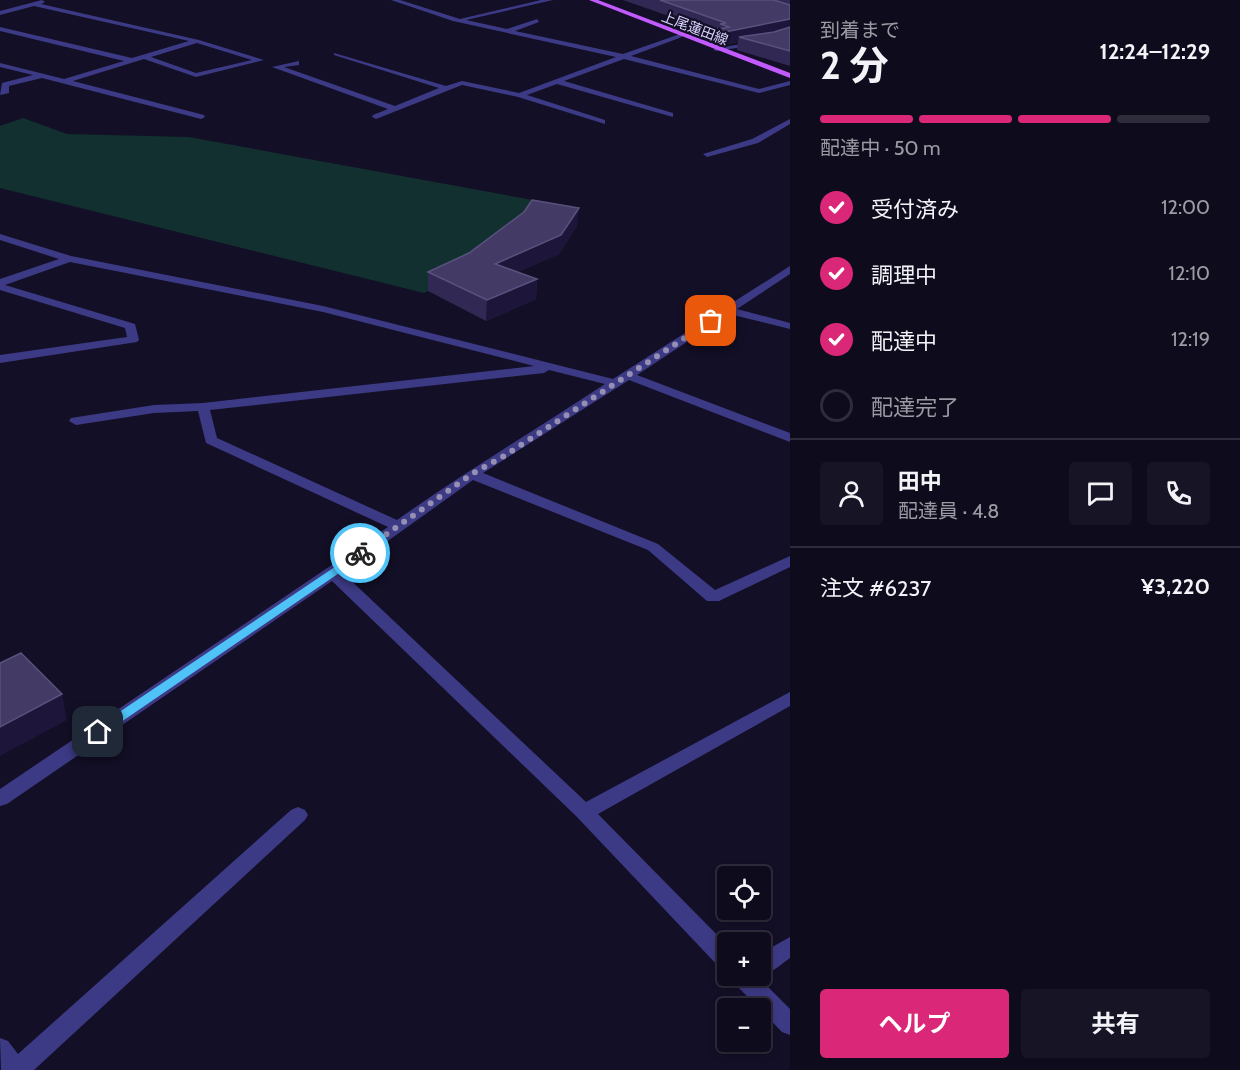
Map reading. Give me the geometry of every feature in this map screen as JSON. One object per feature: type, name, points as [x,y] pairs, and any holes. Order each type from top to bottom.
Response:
[{"type":"main road","name":"上尾蓮田線","points":[[591,0],[680,36],[790,76]]},
{"type":"street","points":[[0,13],[51,0]]},
{"type":"street","points":[[394,0],[458,20],[621,56],[759,91],[790,83]]},
{"type":"street","points":[[458,20],[550,0]]},
{"type":"street","points":[[33,4],[197,41],[260,60],[196,75],[144,57]]},
{"type":"street","points":[[508,32],[537,21]]},
{"type":"street","points":[[0,29],[133,60]]},
{"type":"street","points":[[716,49],[771,41],[790,35]]},
{"type":"street","points":[[520,95],[680,36]]},
{"type":"street","points":[[64,81],[197,41]]},
{"type":"street","points":[[336,54],[446,88]]},
{"type":"street","points":[[296,63],[276,67],[396,109]]},
{"type":"street","points":[[0,66],[201,117]]},
{"type":"street","points":[[0,93],[6,91],[5,85],[41,75]]},
{"type":"street","points":[[555,81],[670,115]]},
{"type":"street","points":[[376,117],[462,83],[520,95],[602,122]]},
{"type":"street","points":[[707,154],[755,141],[790,121]]},
{"type":"street","points":[[0,237],[69,259],[323,309],[554,368],[620,379],[790,438]]},
{"type":"street","points":[[0,285],[69,259]]},
{"type":"street","points":[[0,799],[333,573],[472,474],[504,456],[790,269]]},
{"type":"street","points":[[0,285],[131,326],[133,340],[0,359]]},
{"type":"street","points":[[728,310],[790,326]]},
{"type":"street","points":[[76,421],[154,409],[203,407],[554,368]]},
{"type":"street","points":[[203,407],[211,440],[398,526]]},
{"type":"street","points":[[472,474],[653,547],[713,597],[790,561]]},
{"type":"street","points":[[333,573],[584,812],[717,950]]},
{"type":"street","points":[[584,812],[790,698]]},
{"type":"street","points":[[0,1048],[16,1070],[298,815]]},
{"type":"street","points":[[771,959],[790,946]]},
{"type":"street","points":[[759,986],[790,1025]]},
{"type":"green space","points":[[23,118],[67,134],[189,137],[538,201],[469,271],[424,293],[0,188],[0,126]]},
{"type":"building","points":[[660,0],[774,0],[790,5],[790,19],[725,32],[718,29],[730,27],[720,24],[726,23]]},
{"type":"building","points":[[790,27],[790,51],[739,37],[774,32]]},
{"type":"building","points":[[532,200],[579,208],[561,235],[495,264],[537,279],[487,300],[428,272],[469,253],[524,212]]},
{"type":"building","points":[[21,653],[62,694],[0,727],[0,663]]},
{"type":"way so far","points":[[360,553],[472,474],[504,456],[711,321]]},
{"type":"route","points":[[98,732],[360,553]]}]
